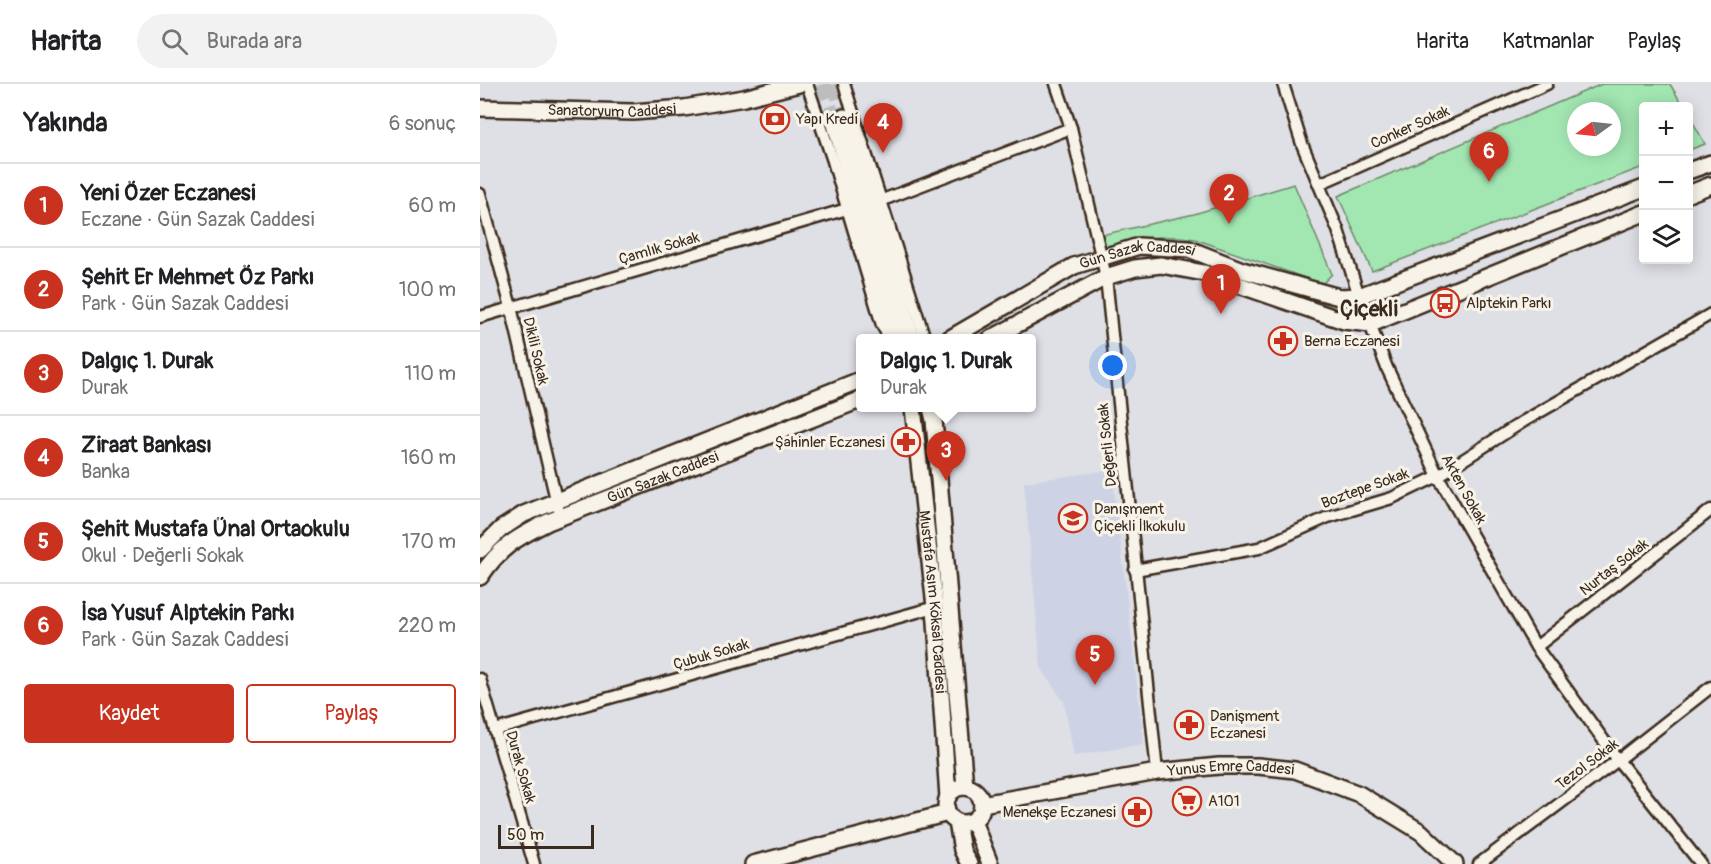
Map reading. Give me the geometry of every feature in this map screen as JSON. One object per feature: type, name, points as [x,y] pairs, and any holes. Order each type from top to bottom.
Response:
[{"type":"main road","name":"Sanatoryum Caddesi","points":[[744,98],[768,84]]},
{"type":"main road","name":"Sanatoryum Caddesi","points":[[480,108],[633,112],[684,108],[744,98],[799,84]]},
{"type":"main road","points":[[896,334],[839,119],[910,334]]},
{"type":"main road","points":[[1693,169],[1711,162]]},
{"type":"main road","points":[[1693,192],[1711,185]]},
{"type":"main road","name":"Gün Sazak Caddesi","points":[[958,334],[1074,266],[1139,246],[1190,249],[1242,270],[1339,297],[1359,296],[1639,190]]},
{"type":"main road","name":"Gün Sazak Caddesi","points":[[999,334],[1106,277],[1135,268],[1161,265],[1204,273],[1344,321],[1371,324],[1639,215]]},
{"type":"main road","name":"Gün Sazak Caddesi","points":[[480,550],[501,529],[524,514],[856,382]]},
{"type":"main road","name":"Gün Sazak Caddesi","points":[[480,577],[492,559],[516,538],[561,517],[856,402]]},
{"type":"main road","name":"Mustafa Asım Köksal Caddesi","points":[[913,412],[935,607],[948,797]]},
{"type":"main road","name":"Mustafa Asım Köksal Caddesi","points":[[932,412],[965,787]]},
{"type":"main road","name":"Yunus Emre Caddesi","points":[[982,804],[1157,772],[1219,766],[1258,766],[1295,770],[1359,794],[1421,832],[1455,864]]},
{"type":"main road","points":[[753,864],[952,818],[963,824],[973,821],[980,814],[982,804],[975,790],[965,787],[955,790],[948,797],[946,808],[952,818],[969,864]]},
{"type":"main road","points":[[973,821],[990,864]]},
{"type":"street","points":[[807,84],[882,325],[887,334]]},
{"type":"street","points":[[844,84],[923,334]]},
{"type":"street","name":"Değerli Sokak","points":[[1056,84],[1071,128],[1106,277],[1157,772]]},
{"type":"street","name":"Akten Sokak","points":[[1283,84],[1302,144],[1338,230],[1359,296],[1387,368],[1438,476],[1536,647],[1618,760],[1701,864]]},
{"type":"street","name":"Conker Sokak","points":[[1319,184],[1547,84]]},
{"type":"street","points":[[880,201],[1071,128]]},
{"type":"street","name":"Dikili Sokak","points":[[480,194],[561,517]]},
{"type":"street","name":"Çamlık Sokak","points":[[480,317],[847,208]]},
{"type":"street","name":"Boztepe Sokak","points":[[1135,570],[1258,548],[1328,517],[1392,498],[1438,476],[1524,421],[1711,314]]},
{"type":"street","name":"Nurtaş Sokak","points":[[1536,647],[1711,510]]},
{"type":"street","name":"Çubuk Sokak","points":[[495,730],[935,607]]},
{"type":"street","name":"Durak Sokak","points":[[480,679],[534,864]]},
{"type":"street","name":"Tezol Sokak","points":[[1479,864],[1711,687]]},
{"type":"shaded area","points":[[1112,470],[1144,744],[1074,756],[1064,702],[1041,668],[1024,482]]},
{"type":"green space","points":[[1602,84],[1670,84],[1681,102],[1639,102],[1639,169],[1372,271],[1338,196]]},
{"type":"green space","points":[[1693,122],[1705,144],[1693,148]]},
{"type":"green space","points":[[1294,184],[1332,274],[1322,284],[1195,239],[1160,237],[1103,247],[1101,235],[1194,214]]},
{"type":"tunnel","points":[[823,84],[834,121]]},
{"type":"tunnel","points":[[835,84],[844,117]]},
{"type":"place","name":"Yapı Kredi","points":[[775,119]]},
{"type":"place","name":"Ziraat Bankası","points":[[883,153]]},
{"type":"place","name":"İsa Yusuf Alptekin Parkı","points":[[1489,182]]},
{"type":"place","name":"Şehit Er Mehmet Öz Parkı","points":[[1229,224]]},
{"type":"place","name":"Alptekin Parkı","points":[[1445,303]]},
{"type":"place","name":"Yeni Özer Eczanesi","points":[[1221,314]]},
{"type":"place","name":"Berna Eczanesi","points":[[1283,341]]},
{"type":"place","name":"Şahinler Eczanesi","points":[[906,442]]},
{"type":"place","name":"Dalgıç 1. Durak","points":[[946,481]]},
{"type":"place","name":"Danışment Çiçekli İlkokulu","points":[[1073,518]]},
{"type":"place","name":"Şehit Mustafa Ünal Ortaokulu","points":[[1095,685]]},
{"type":"place","name":"Danişment Eczanesi","points":[[1189,725]]},
{"type":"place","name":"A101","points":[[1187,801]]},
{"type":"place","name":"Menekşe Eczanesi","points":[[1137,812]]},
{"type":"district","name":"Çiçekli","points":[[1369,309]]}]
